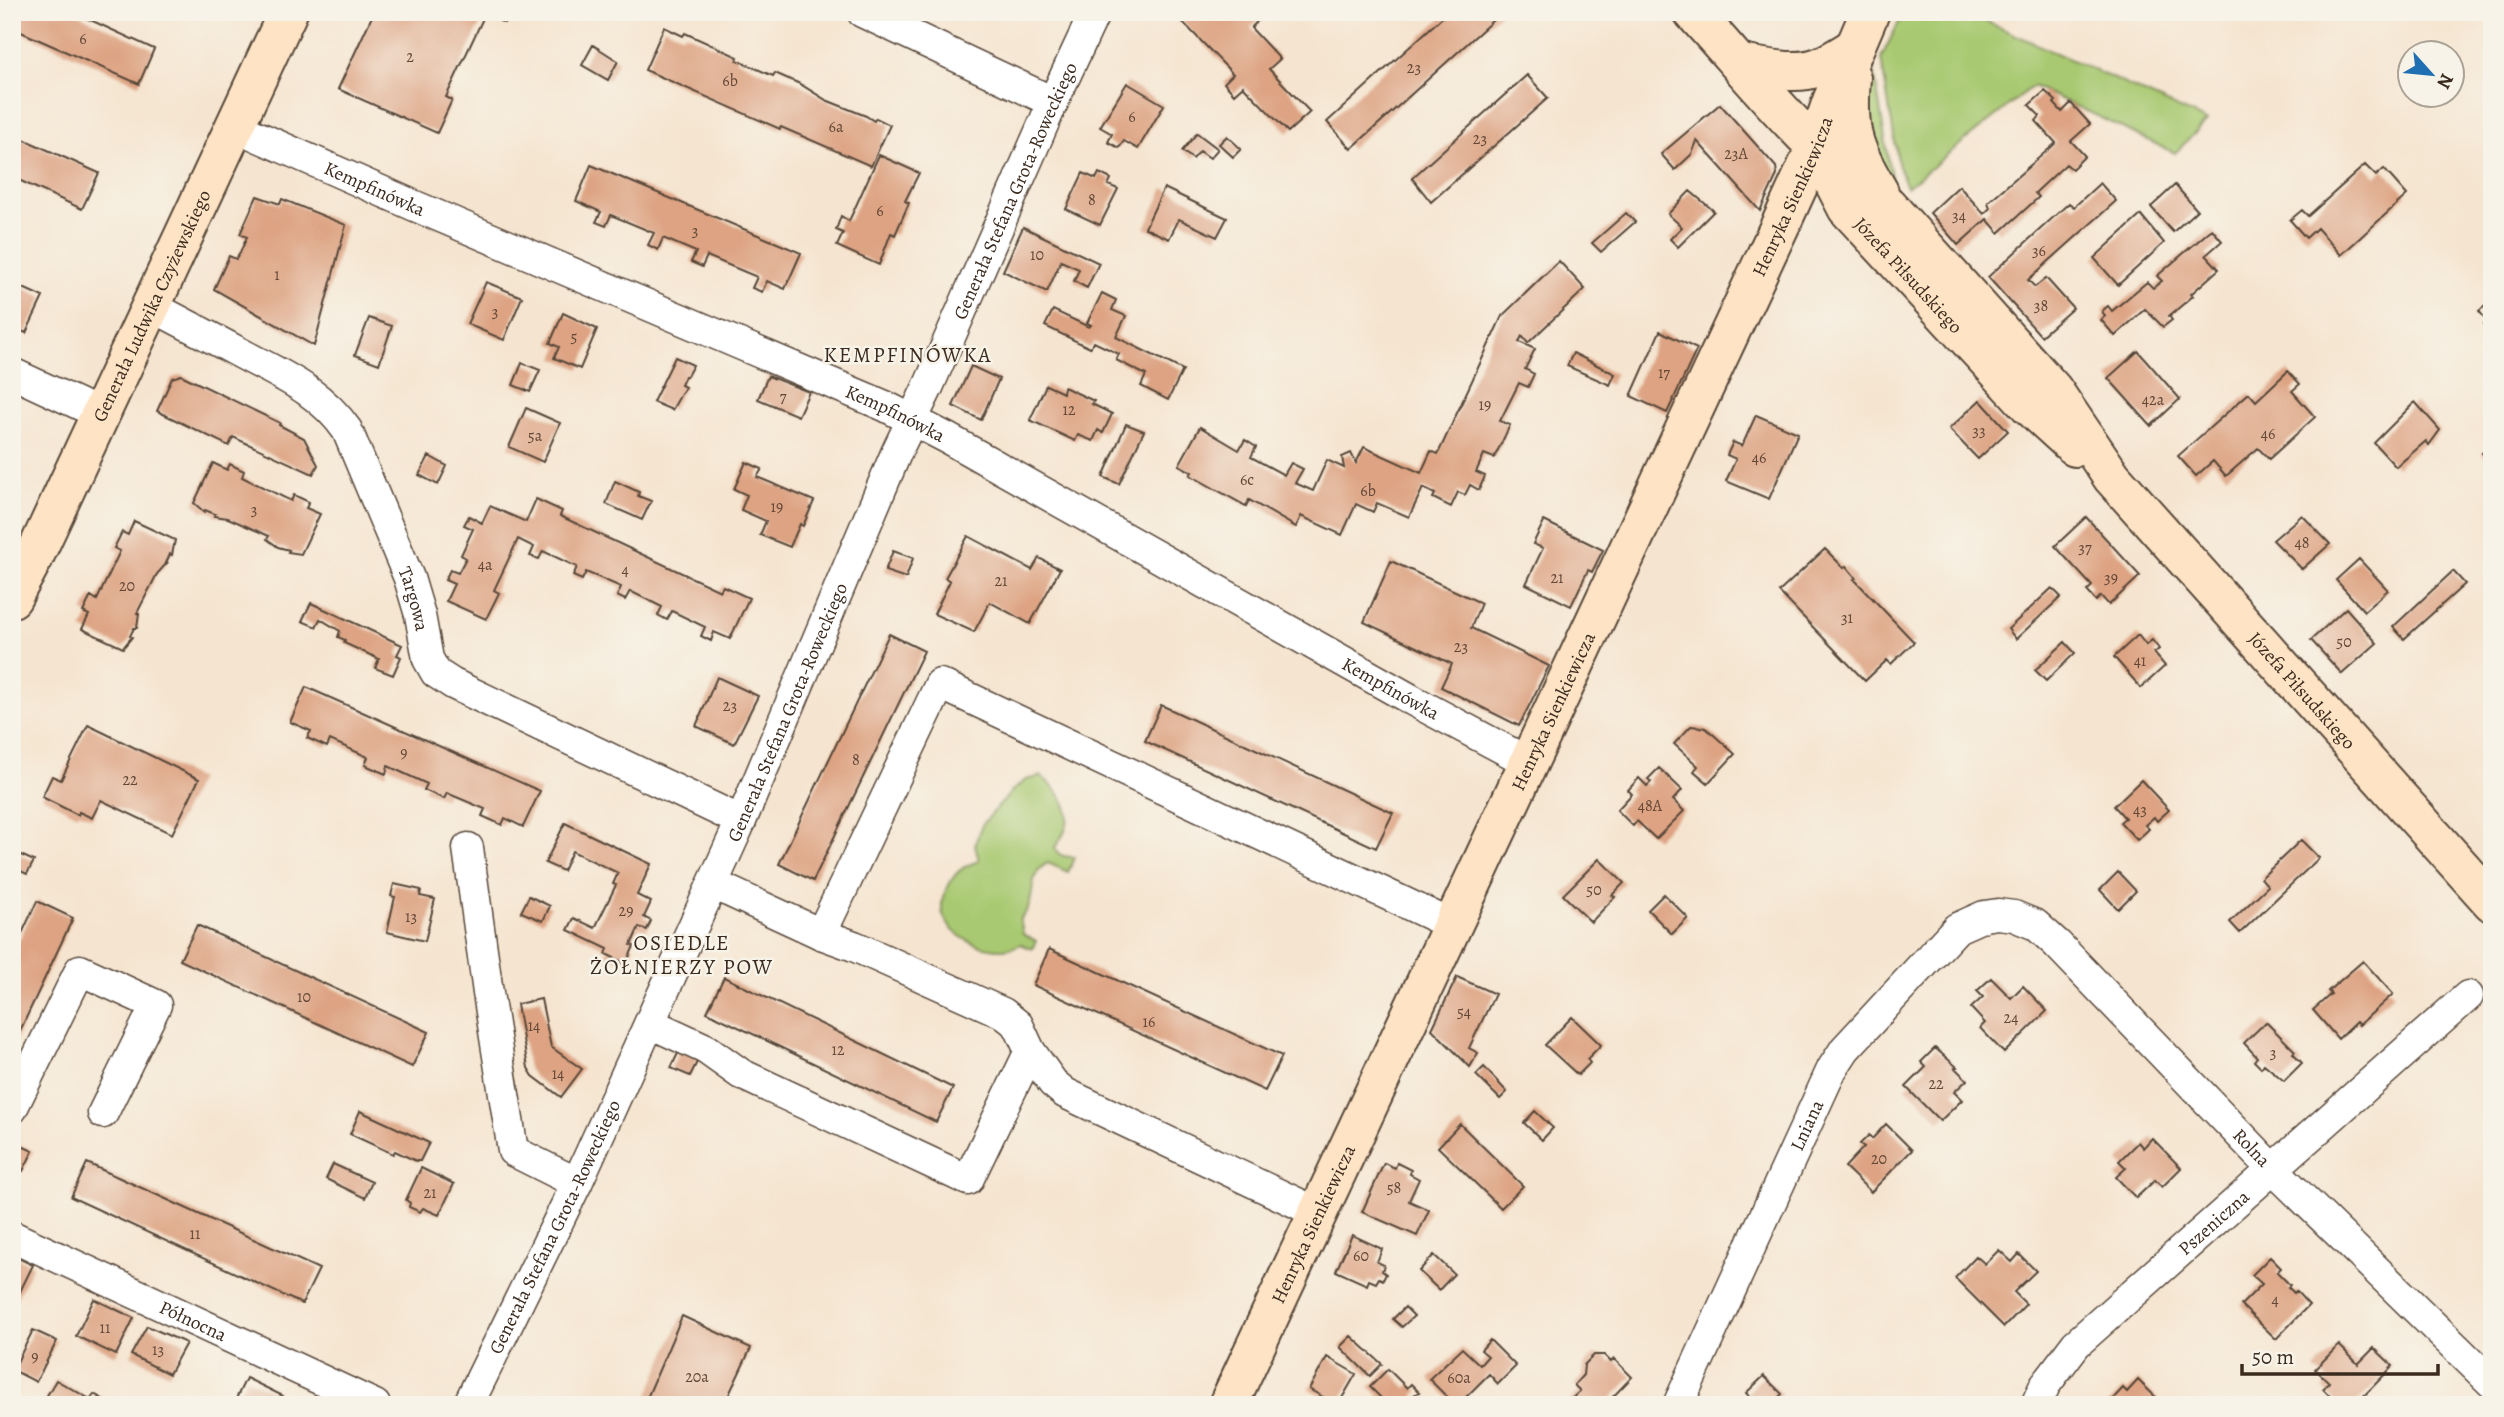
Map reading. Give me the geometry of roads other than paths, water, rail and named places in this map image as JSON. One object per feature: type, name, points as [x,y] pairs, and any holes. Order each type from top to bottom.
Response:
[{"type":"street","name":"Generała Ludwika Czyżewskiego","points":[[12,598],[34,557],[288,12]]},
{"type":"street","points":[[862,12],[1053,102]]},
{"type":"street","name":"Generała Stefana Grota-Roweckiego","points":[[468,1405],[577,1183],[713,884],[912,419],[1095,12]]},
{"type":"street","name":"Józefa Piłsudskiego","points":[[1693,12],[1815,147],[1887,205],[2053,390],[2112,477],[2492,902]]},
{"type":"street","name":"Henryka Sienkiewicza","points":[[1228,1405],[1785,215],[1870,12]]},
{"type":"street","points":[[1741,64],[1777,70],[1811,70],[1854,48]]},
{"type":"street","points":[[1854,48],[1848,115],[1852,136],[1856,150],[1887,205]]},
{"type":"street","name":"Kempfinówka","points":[[234,126],[912,419],[1412,700],[1528,762]]},
{"type":"street","name":"Józefa Piłsudskiego","points":[[1815,147],[1847,208],[2030,406],[2112,477]]},
{"type":"street","points":[[1785,215],[1829,204],[1847,208]]},
{"type":"street","name":"Targowa","points":[[151,306],[291,380],[316,395],[333,411],[347,430],[409,578],[420,615],[428,659],[436,673],[453,684],[741,821]]},
{"type":"street","points":[[12,373],[100,414]]},
{"type":"street","points":[[821,934],[940,684],[1452,925]]},
{"type":"street","points":[[468,848],[513,1151],[577,1183]]},
{"type":"street","points":[[713,884],[1003,1013],[1018,1025],[1030,1051],[1053,1083],[1065,1093],[1318,1213]]},
{"type":"street","name":"Lniana","points":[[1678,1405],[1832,1069],[1845,1049],[1957,929],[1983,916],[2014,916]]},
{"type":"street","name":"Rolna","points":[[2014,916],[2036,925],[2057,944],[2273,1169],[2492,1382]]},
{"type":"street","points":[[12,1109],[80,970],[156,1005],[103,1113]]},
{"type":"street","name":"Pszeniczna","points":[[2036,1405],[2045,1385],[2076,1344],[2468,996]]},
{"type":"street","points":[[650,1023],[706,1049],[741,1074],[968,1180],[1030,1051]]},
{"type":"street","name":"Północna","points":[[12,1236],[375,1405]]},
{"type":"district","name":"KEMPFINÓWKA","points":[[908,355]]},
{"type":"district","name":"OSIEDLE ŻOŁNIERZY POW","points":[[682,955]]}]
